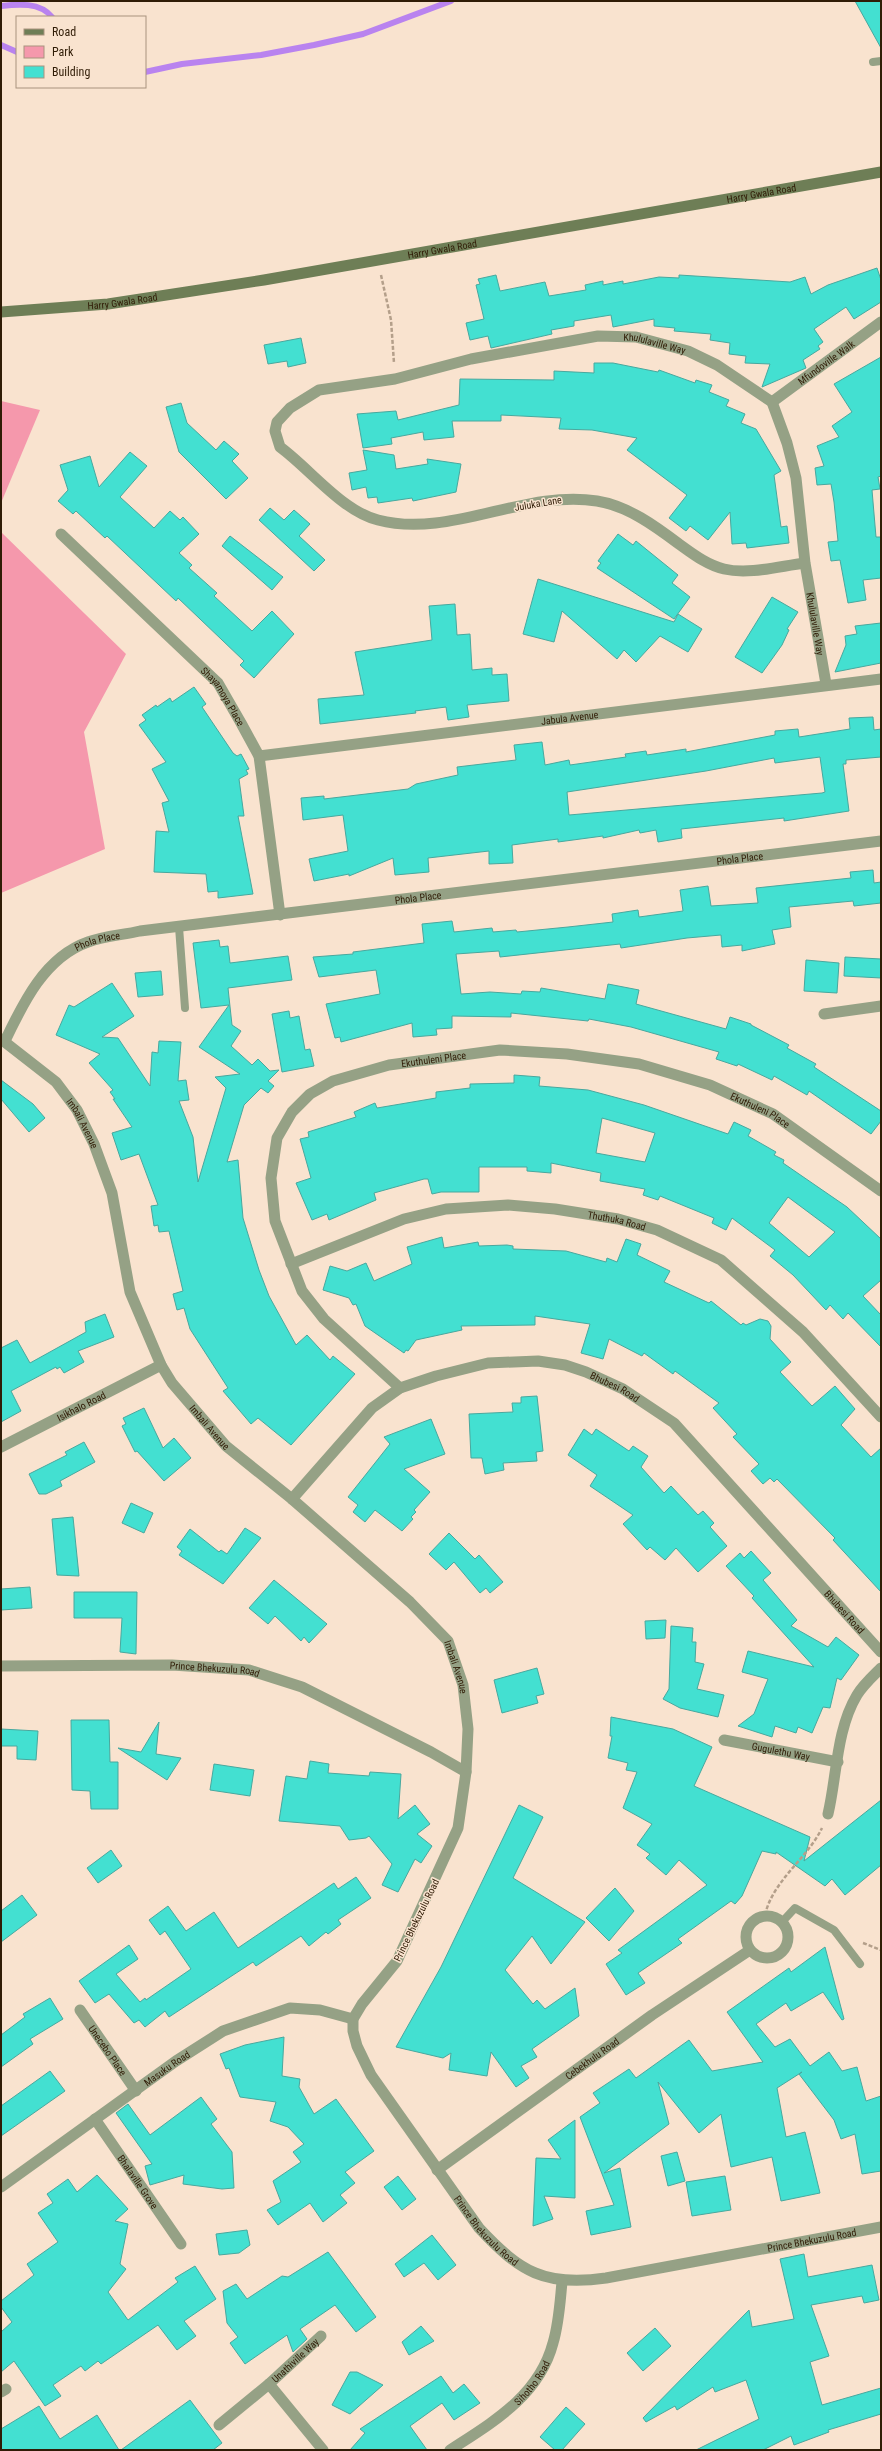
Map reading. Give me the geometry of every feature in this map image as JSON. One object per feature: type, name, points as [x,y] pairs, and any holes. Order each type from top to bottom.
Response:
[{"type":"main road","name":"Harry Gwala Road","points":[[1,312],[108,304],[264,280],[881,172]]},
{"type":"street","name":"Mfundoville Walk","points":[[772,402],[881,322]]},
{"type":"street","name":"Khululaville Way","points":[[280,447],[274,432],[277,422],[290,408],[319,390],[395,379],[471,359],[591,337],[636,337],[688,351],[717,365],[772,402],[787,443],[796,478],[806,563],[826,684]]},
{"type":"street","name":"Juluka Lane","points":[[280,447],[354,510],[378,520],[400,524],[427,524],[562,498],[598,501],[626,510],[649,522],[701,559],[724,569],[745,570],[806,563]]},
{"type":"street","name":"Shayamoya Place","points":[[61,534],[218,683],[259,756],[280,915]]},
{"type":"street","name":"Jabula Avenue","points":[[259,756],[826,684],[881,679]]},
{"type":"street","name":"Phola Place","points":[[3,1040],[21,1007],[43,974],[67,954],[88,942],[140,932],[179,927],[881,841]]},
{"type":"street","points":[[824,1014],[881,1006]]},
{"type":"street","name":"Imbali Avenue","points":[[3,1040],[56,1082],[77,1110],[94,1144],[112,1193],[130,1292],[161,1365],[193,1409],[226,1446],[292,1499],[410,1602],[448,1641],[463,1685],[468,1729],[466,1772]]},
{"type":"street","name":"Ekuthuleni Place","points":[[400,1388],[324,1319],[302,1291],[275,1221],[271,1178],[277,1138],[292,1112],[310,1094],[333,1081],[389,1064],[500,1050],[567,1054],[639,1064],[710,1085],[773,1114],[881,1191]]},
{"type":"street","name":"Thuthuka Road","points":[[291,1264],[404,1219],[446,1209],[508,1206],[555,1209],[618,1219],[657,1230],[721,1260],[803,1332],[881,1417]]},
{"type":"street","name":"Bhubesi Road","points":[[292,1499],[372,1408],[400,1388],[462,1369],[510,1360],[538,1361],[565,1365],[623,1389],[674,1423],[881,1652]]},
{"type":"street","name":"Isikhalo Road","points":[[1,1447],[161,1365]]},
{"type":"street","name":"Prince Bhekuzulu Road","points":[[1,1666],[172,1665],[249,1670],[302,1687],[431,1752],[466,1772],[462,1812],[454,1840],[397,1961],[362,2004],[353,2020],[353,2032],[357,2046],[371,2075],[479,2228],[497,2248],[529,2270],[562,2282],[606,2278],[881,2227]]},
{"type":"street","points":[[828,1814],[843,1729],[857,1695],[881,1668]]},
{"type":"street","name":"Gugulethu Way","points":[[724,1740],[838,1762]]},
{"type":"street","points":[[766,1915],[775,1917],[782,1922],[787,1931],[788,1940],[784,1949],[776,1956],[762,1957],[750,1950],[746,1941],[746,1932],[750,1924],[756,1918],[766,1915]]},
{"type":"street","name":"Cebekhulu Road","points":[[437,2170],[652,2015],[750,1950]]},
{"type":"street","name":"Masuku Road","points":[[1,2187],[95,2119],[223,2031],[260,2017],[290,2008],[320,2010],[353,2020]]},
{"type":"street","name":"Unecebo Place","points":[[80,2010],[136,2091]]},
{"type":"street","name":"Bhalaville Grove","points":[[95,2119],[181,2244]]},
{"type":"street","name":"Sihotho Road","points":[[450,2450],[501,2416],[529,2391],[545,2364],[553,2343],[562,2282]]},
{"type":"street","name":"Unathiville Way","points":[[219,2425],[269,2384],[321,2336]]},
{"type":"street","name":"Unathiville Way","points":[[269,2384],[323,2450]]},
{"type":"lane","points":[[179,927],[185,1008]]},
{"type":"lane","points":[[782,1922],[796,1908],[834,1930],[860,1964]]},
{"type":"path","points":[[378,260],[391,320],[395,379]]},
{"type":"path","points":[[766,1915],[768,1903],[821,1830],[828,1814]]},
{"type":"green space","points":[[1,401],[40,410],[1,503]]},
{"type":"green space","points":[[1,532],[126,654],[84,732],[105,849],[1,893]]},
{"type":"building","points":[[855,1],[881,1],[881,48]]},
{"type":"building","points":[[877,268],[881,280],[881,302],[854,319],[846,307],[814,329],[823,342],[818,346],[820,349],[803,360],[806,368],[762,387],[770,364],[745,363],[746,356],[729,354],[730,343],[710,340],[711,334],[674,331],[675,328],[654,326],[654,319],[613,327],[611,315],[574,321],[574,326],[551,330],[552,334],[491,348],[488,336],[470,340],[466,323],[484,319],[476,285],[480,284],[478,279],[496,275],[500,291],[545,282],[549,296],[586,290],[585,285],[603,281],[603,285],[623,281],[623,284],[659,277],[679,278],[679,275],[790,282],[805,277],[811,294],[828,285]]},
{"type":"building","points":[[301,338],[306,363],[288,367],[287,361],[268,364],[264,345]]},
{"type":"building","points":[[881,357],[881,476],[878,477],[880,489],[872,490],[876,537],[881,537],[881,578],[863,580],[866,600],[848,603],[840,560],[831,561],[828,542],[838,541],[834,502],[831,484],[817,485],[815,468],[824,466],[817,446],[839,437],[832,426],[852,412],[834,384]]},
{"type":"building","points":[[594,363],[613,363],[658,372],[659,370],[695,383],[696,380],[712,385],[709,392],[729,400],[726,406],[745,414],[741,423],[756,429],[781,471],[774,475],[781,527],[787,526],[789,543],[747,548],[746,543],[732,544],[730,512],[708,540],[690,526],[686,531],[669,518],[687,495],[627,450],[637,438],[592,430],[559,429],[561,418],[501,415],[501,421],[452,421],[454,437],[424,440],[423,432],[391,438],[392,444],[363,448],[357,414],[396,411],[398,420],[459,405],[460,379],[554,380],[554,371],[594,373]]},
{"type":"building","points":[[181,403],[187,423],[216,450],[224,441],[239,454],[232,461],[248,478],[226,499],[179,452],[166,407]]},
{"type":"building","points":[[363,450],[394,455],[396,469],[428,464],[427,459],[461,464],[456,492],[413,501],[412,498],[378,503],[377,497],[368,498],[366,487],[352,490],[349,473],[367,470]]},
{"type":"building","points":[[130,452],[147,466],[120,497],[154,528],[170,511],[180,520],[183,517],[199,534],[179,553],[192,565],[189,568],[217,593],[214,596],[252,631],[272,611],[294,634],[254,678],[240,665],[244,661],[178,598],[176,601],[107,536],[105,538],[76,511],[73,514],[58,501],[68,490],[60,465],[90,456],[99,487]]},
{"type":"building","points":[[270,508],[284,520],[294,510],[310,524],[299,536],[325,560],[314,571],[259,520]]},
{"type":"building","points":[[618,534],[633,545],[636,541],[678,575],[672,583],[690,597],[674,619],[597,568],[601,563],[598,561]]},
{"type":"building","points":[[230,536],[283,577],[272,590],[222,546]]},
{"type":"building","points":[[538,579],[674,622],[678,614],[702,629],[688,652],[660,636],[636,662],[624,650],[617,659],[562,611],[554,642],[523,634]]},
{"type":"building","points":[[772,597],[798,612],[787,629],[789,630],[782,645],[762,673],[735,657]]},
{"type":"building","points":[[455,604],[457,635],[470,634],[472,670],[492,668],[492,675],[507,674],[509,701],[467,705],[469,717],[448,720],[446,707],[415,711],[416,713],[320,724],[318,699],[364,695],[355,652],[432,640],[429,606]]},
{"type":"building","points":[[881,623],[881,663],[835,672],[846,645],[845,636],[857,634],[855,626]]},
{"type":"building","points":[[194,687],[206,704],[202,707],[233,753],[237,756],[241,754],[249,769],[246,770],[248,774],[239,779],[244,816],[238,816],[253,894],[218,898],[218,891],[208,892],[206,874],[154,872],[156,831],[169,832],[162,803],[169,801],[152,769],[166,762],[139,725],[146,720],[142,715],[156,705],[157,707],[170,698],[172,702]]},
{"type":"building","points":[[873,717],[874,730],[881,729],[881,757],[846,760],[846,764],[843,764],[849,811],[784,821],[784,818],[681,829],[682,838],[658,842],[656,830],[640,833],[639,830],[603,838],[603,836],[558,842],[558,839],[512,845],[513,863],[489,864],[489,851],[428,858],[429,872],[395,875],[393,858],[349,876],[349,874],[314,881],[309,859],[348,851],[343,815],[303,820],[301,798],[324,796],[324,799],[408,789],[416,784],[458,775],[457,767],[516,760],[514,745],[542,742],[545,765],[569,760],[570,765],[626,757],[625,754],[646,751],[647,755],[686,749],[686,752],[775,735],[775,731],[798,729],[799,737],[850,729],[849,718]],"holes":[[[820,757],[825,792],[569,815],[567,792],[706,771],[774,758],[775,763]]]},
{"type":"building","points":[[873,870],[874,883],[881,882],[881,903],[854,906],[853,901],[789,907],[791,927],[772,930],[775,944],[742,951],[742,945],[722,947],[721,935],[687,938],[621,948],[620,944],[500,957],[499,951],[456,954],[461,994],[490,992],[521,994],[522,991],[540,992],[541,988],[605,999],[608,984],[639,990],[636,1004],[726,1029],[730,1017],[751,1024],[789,1045],[787,1048],[816,1064],[814,1067],[881,1111],[881,1121],[871,1134],[809,1091],[807,1095],[774,1076],[772,1080],[738,1064],[737,1066],[716,1059],[719,1052],[631,1027],[589,1019],[588,1021],[511,1013],[511,1017],[452,1016],[452,1028],[436,1029],[437,1035],[413,1037],[412,1023],[341,1042],[340,1037],[335,1038],[326,1004],[380,994],[376,970],[319,977],[313,957],[353,954],[353,952],[424,943],[422,924],[452,921],[454,932],[492,928],[493,932],[516,930],[517,932],[613,922],[612,914],[638,910],[639,917],[683,911],[680,890],[708,886],[711,906],[758,903],[756,888],[851,878],[850,872]]},
{"type":"building","points":[[219,940],[220,947],[228,946],[230,963],[288,956],[292,980],[228,988],[232,1025],[241,1031],[231,1046],[252,1065],[258,1059],[270,1071],[279,1070],[268,1081],[274,1086],[268,1093],[261,1088],[244,1105],[227,1162],[238,1160],[243,1218],[259,1270],[269,1296],[296,1345],[307,1335],[330,1360],[333,1356],[355,1374],[291,1445],[258,1418],[251,1424],[223,1391],[228,1388],[190,1329],[184,1308],[177,1310],[173,1294],[183,1291],[169,1231],[159,1232],[158,1225],[154,1226],[151,1206],[158,1205],[139,1154],[121,1160],[112,1133],[132,1127],[113,1099],[115,1099],[110,1092],[113,1090],[89,1063],[100,1054],[56,1035],[69,1005],[74,1007],[112,983],[134,1016],[102,1037],[118,1038],[150,1086],[152,1052],[158,1053],[159,1041],[181,1042],[178,1081],[186,1080],[189,1100],[179,1101],[193,1137],[198,1182],[226,1088],[215,1077],[240,1074],[199,1047],[229,1005],[201,1008],[193,943]]},
{"type":"building","points":[[845,957],[881,959],[881,978],[844,976]]},
{"type":"building","points":[[806,960],[839,963],[837,993],[804,991]]},
{"type":"building","points":[[161,971],[163,995],[138,997],[135,973]]},
{"type":"building","points":[[289,1011],[290,1018],[299,1016],[305,1050],[310,1049],[314,1066],[282,1072],[272,1014]]},
{"type":"building","points":[[514,1075],[540,1077],[539,1086],[588,1090],[644,1105],[728,1134],[734,1122],[751,1130],[748,1136],[776,1152],[774,1155],[784,1160],[783,1163],[847,1207],[881,1239],[881,1280],[863,1296],[881,1315],[881,1347],[848,1313],[843,1319],[830,1305],[826,1310],[793,1275],[770,1256],[775,1250],[732,1218],[726,1230],[712,1223],[714,1218],[660,1196],[658,1200],[643,1195],[645,1189],[600,1181],[601,1173],[551,1163],[551,1173],[527,1171],[527,1167],[479,1167],[479,1192],[441,1192],[432,1194],[428,1179],[424,1179],[374,1193],[376,1200],[329,1220],[327,1214],[312,1220],[296,1183],[311,1178],[300,1139],[309,1137],[308,1132],[356,1117],[354,1112],[375,1103],[377,1108],[436,1098],[436,1092],[470,1088],[470,1084],[514,1083]],"holes":[[[602,1118],[655,1133],[645,1162],[596,1153]],[[788,1197],[835,1232],[809,1257],[769,1223]]]},
{"type":"building","points":[[1,1080],[33,1104],[45,1118],[29,1132],[1,1099]]},
{"type":"building","points":[[442,1237],[444,1248],[478,1242],[479,1246],[507,1245],[513,1246],[513,1249],[566,1251],[606,1262],[607,1258],[617,1262],[626,1239],[641,1244],[637,1255],[670,1271],[664,1282],[709,1303],[711,1301],[741,1325],[743,1323],[746,1325],[760,1319],[768,1321],[771,1326],[770,1339],[791,1362],[780,1372],[812,1406],[835,1386],[855,1409],[841,1425],[871,1457],[881,1448],[881,1592],[833,1540],[835,1538],[777,1479],[774,1482],[770,1478],[763,1484],[751,1471],[759,1464],[733,1437],[737,1434],[713,1408],[719,1403],[675,1371],[673,1374],[644,1353],[642,1356],[609,1339],[603,1359],[581,1353],[590,1324],[535,1316],[535,1325],[461,1326],[462,1330],[416,1340],[408,1351],[406,1350],[404,1353],[365,1326],[356,1304],[353,1305],[349,1298],[323,1290],[330,1266],[347,1271],[366,1263],[374,1281],[412,1264],[407,1247]]},
{"type":"building","points":[[105,1314],[114,1337],[78,1351],[84,1362],[64,1373],[60,1367],[57,1369],[56,1367],[11,1391],[21,1411],[1,1422],[1,1348],[17,1340],[30,1363],[86,1332],[85,1322]]},
{"type":"building","points":[[537,1396],[543,1451],[536,1452],[537,1461],[503,1463],[504,1470],[485,1474],[482,1458],[471,1458],[469,1414],[513,1412],[512,1403],[521,1403],[521,1397]]},
{"type":"building","points":[[144,1408],[163,1448],[174,1438],[191,1458],[164,1481],[137,1451],[135,1452],[122,1426],[126,1424],[123,1418]]},
{"type":"building","points":[[431,1419],[445,1454],[404,1469],[430,1492],[414,1510],[416,1512],[411,1517],[413,1519],[402,1531],[375,1510],[365,1522],[353,1512],[358,1505],[348,1497],[390,1444],[384,1437]]},
{"type":"building","points":[[584,1429],[592,1435],[596,1429],[629,1451],[633,1446],[648,1456],[641,1467],[664,1493],[671,1486],[698,1515],[703,1511],[714,1523],[710,1527],[727,1546],[698,1572],[676,1548],[665,1560],[650,1547],[647,1550],[623,1524],[633,1515],[590,1486],[597,1475],[568,1455]]},
{"type":"building","points":[[84,1442],[95,1462],[60,1481],[62,1486],[46,1494],[39,1494],[29,1474],[67,1455],[65,1452]]},
{"type":"building","points":[[131,1503],[153,1513],[144,1533],[122,1523]]},
{"type":"building","points":[[73,1517],[79,1576],[57,1575],[52,1519]]},
{"type":"building","points":[[245,1528],[261,1538],[223,1584],[179,1555],[182,1551],[177,1547],[190,1529],[219,1552],[221,1550],[227,1554]]},
{"type":"building","points":[[449,1533],[475,1559],[479,1555],[503,1582],[490,1593],[486,1588],[480,1593],[454,1562],[446,1570],[429,1554]]},
{"type":"building","points":[[751,1551],[771,1573],[763,1580],[797,1620],[791,1626],[828,1647],[836,1637],[859,1655],[841,1680],[837,1678],[830,1708],[823,1707],[812,1733],[798,1727],[796,1733],[775,1726],[772,1737],[738,1726],[754,1714],[768,1679],[742,1672],[748,1651],[814,1667],[752,1598],[754,1596],[726,1566],[740,1553],[744,1558]]},
{"type":"building","points":[[274,1580],[327,1624],[309,1643],[304,1637],[301,1641],[275,1616],[268,1624],[249,1608]]},
{"type":"building","points":[[30,1587],[32,1608],[1,1610],[1,1589]]},
{"type":"building","points":[[74,1592],[137,1592],[136,1654],[120,1652],[122,1618],[74,1618]]},
{"type":"building","points":[[666,1620],[665,1638],[646,1639],[645,1621]]},
{"type":"building","points":[[671,1626],[693,1628],[692,1642],[696,1642],[695,1662],[704,1664],[697,1689],[724,1695],[718,1717],[680,1708],[663,1699],[669,1689]]},
{"type":"building","points":[[537,1668],[544,1694],[536,1696],[538,1703],[502,1713],[494,1680]]},
{"type":"building","points":[[611,1717],[673,1729],[712,1747],[694,1786],[810,1837],[804,1861],[881,1800],[881,1865],[845,1895],[832,1879],[825,1886],[776,1852],[776,1854],[762,1851],[742,1896],[735,1904],[731,1901],[678,1939],[682,1943],[638,1973],[645,1983],[626,1995],[606,1964],[622,1953],[618,1950],[707,1885],[679,1860],[666,1875],[646,1858],[650,1854],[637,1845],[652,1824],[623,1808],[637,1772],[626,1770],[628,1763],[608,1758],[612,1736],[610,1736]]},
{"type":"building","points":[[71,1720],[109,1720],[110,1762],[118,1762],[118,1809],[91,1809],[90,1791],[72,1790]]},
{"type":"building","points":[[159,1722],[156,1754],[181,1758],[167,1780],[118,1748],[141,1752]]},
{"type":"building","points":[[1,1729],[38,1731],[36,1760],[17,1759],[17,1746],[1,1746]]},
{"type":"building","points":[[310,1761],[329,1764],[328,1773],[369,1776],[370,1772],[401,1774],[398,1819],[415,1805],[430,1824],[417,1834],[432,1846],[421,1863],[415,1859],[398,1892],[382,1885],[392,1864],[369,1836],[366,1838],[349,1840],[340,1826],[279,1821],[286,1776],[307,1779]]},
{"type":"building","points":[[214,1764],[254,1770],[250,1796],[210,1790]]},
{"type":"building","points":[[519,1805],[543,1817],[513,1878],[585,1922],[551,1964],[532,1936],[505,1970],[533,2004],[537,2000],[545,2009],[575,1988],[579,2016],[532,2049],[537,2057],[521,2066],[529,2078],[516,2087],[491,2052],[487,2076],[449,2070],[451,2053],[443,2058],[396,2047],[441,1967]]},
{"type":"building","points":[[111,1850],[122,1866],[98,1883],[87,1868]]},
{"type":"building","points":[[356,1877],[371,1898],[338,1920],[341,1924],[328,1934],[326,1932],[309,1946],[301,1936],[256,1966],[253,1962],[169,2017],[165,2011],[145,2027],[139,2020],[134,2023],[109,1994],[95,2003],[79,1981],[129,1945],[138,1959],[116,1974],[140,2002],[145,1998],[146,2000],[191,1969],[165,1931],[160,1935],[149,1920],[168,1906],[186,1931],[214,1912],[238,1948],[334,1883],[338,1889]]},
{"type":"building","points":[[615,1888],[634,1911],[609,1941],[586,1918]]},
{"type":"building","points":[[22,1895],[37,1915],[1,1942],[1,1911]]},
{"type":"building","points":[[825,1947],[844,2019],[842,2020],[823,1992],[791,2011],[786,2003],[756,2024],[775,2047],[790,2039],[810,2066],[829,2052],[842,2071],[857,2067],[866,2101],[881,2096],[881,2171],[862,2174],[855,2134],[841,2139],[834,2120],[799,2074],[802,2072],[777,2088],[786,2137],[805,2132],[820,2193],[781,2201],[772,2157],[731,2167],[721,2114],[699,2133],[658,2082],[669,2124],[604,2173],[620,2168],[631,2227],[591,2235],[586,2211],[614,2205],[580,2117],[600,2103],[593,2093],[629,2069],[636,2078],[689,2040],[712,2071],[763,2062],[727,2012],[789,1968],[791,1972]]},
{"type":"building","points":[[50,1998],[63,2019],[30,2039],[33,2044],[1,2067],[1,2035],[25,2017],[23,2014]]},
{"type":"building","points":[[284,2037],[282,2076],[300,2079],[299,2087],[314,2114],[336,2099],[374,2151],[345,2172],[355,2183],[340,2195],[347,2203],[323,2222],[310,2203],[278,2225],[267,2210],[281,2202],[273,2181],[301,2162],[293,2152],[304,2144],[288,2127],[270,2121],[276,2102],[240,2097],[229,2068],[226,2069],[220,2054],[245,2045]]},
{"type":"building","points":[[50,2071],[65,2091],[1,2136],[1,2106]]},
{"type":"building","points":[[201,2097],[217,2119],[211,2124],[232,2152],[234,2188],[222,2189],[183,2184],[184,2175],[150,2185],[145,2166],[152,2164],[116,2113],[128,2104],[150,2135]]},
{"type":"building","points":[[575,2120],[575,2198],[544,2196],[553,2219],[533,2226],[536,2158],[561,2159],[548,2140]]},
{"type":"building","points":[[677,2152],[685,2181],[668,2186],[661,2156]]},
{"type":"building","points":[[97,2175],[128,2209],[115,2221],[128,2224],[120,2264],[126,2269],[108,2292],[128,2320],[178,2282],[175,2278],[195,2266],[216,2299],[184,2321],[196,2336],[177,2350],[158,2325],[101,2364],[98,2361],[85,2371],[81,2366],[53,2385],[61,2396],[45,2406],[14,2361],[1,2372],[1,2332],[12,2322],[1,2307],[1,2301],[34,2275],[27,2264],[58,2242],[38,2213],[53,2203],[47,2194],[68,2179],[77,2192]]},
{"type":"building","points":[[398,2176],[416,2199],[402,2210],[384,2187]]},
{"type":"building","points":[[725,2176],[731,2210],[692,2216],[686,2182]]},
{"type":"building","points":[[247,2230],[250,2245],[239,2253],[219,2255],[216,2234]]},
{"type":"building","points":[[432,2235],[456,2265],[438,2280],[424,2263],[404,2277],[395,2264]]},
{"type":"building","points":[[328,2252],[376,2317],[356,2332],[335,2305],[300,2329],[307,2339],[293,2352],[287,2335],[245,2364],[230,2343],[238,2337],[227,2323],[223,2291],[236,2284],[247,2299],[282,2276],[288,2277]]},
{"type":"building","points":[[804,2254],[808,2277],[872,2265],[879,2300],[864,2303],[862,2296],[811,2305],[829,2356],[810,2362],[822,2405],[881,2388],[881,2414],[828,2430],[829,2432],[794,2445],[791,2436],[763,2450],[696,2450],[759,2419],[746,2380],[715,2392],[713,2387],[677,2410],[675,2406],[646,2422],[643,2418],[749,2310],[752,2327],[794,2319],[780,2259]]},
{"type":"building","points":[[421,2326],[434,2341],[409,2355],[402,2342]]},
{"type":"building","points":[[655,2328],[671,2346],[643,2371],[627,2353]]},
{"type":"building","points":[[350,2372],[357,2372],[383,2385],[350,2414],[332,2405]]},
{"type":"building","points":[[441,2376],[453,2393],[464,2384],[480,2403],[454,2420],[442,2403],[410,2426],[427,2450],[350,2450],[365,2433],[360,2429]]},
{"type":"building","points":[[190,2400],[222,2443],[213,2450],[121,2450]]},
{"type":"building","points":[[39,2406],[60,2439],[97,2415],[119,2450],[1,2450],[1,2429]]},
{"type":"building","points":[[566,2407],[585,2424],[562,2450],[555,2450],[540,2437]]},
{"type":"waterway","points":[[146,72],[182,64],[261,55],[363,34],[451,1]]},
{"type":"waterway","points":[[1,6],[35,6],[47,12],[51,16]]},
{"type":"waterway","points":[[1,45],[16,52]]}]
